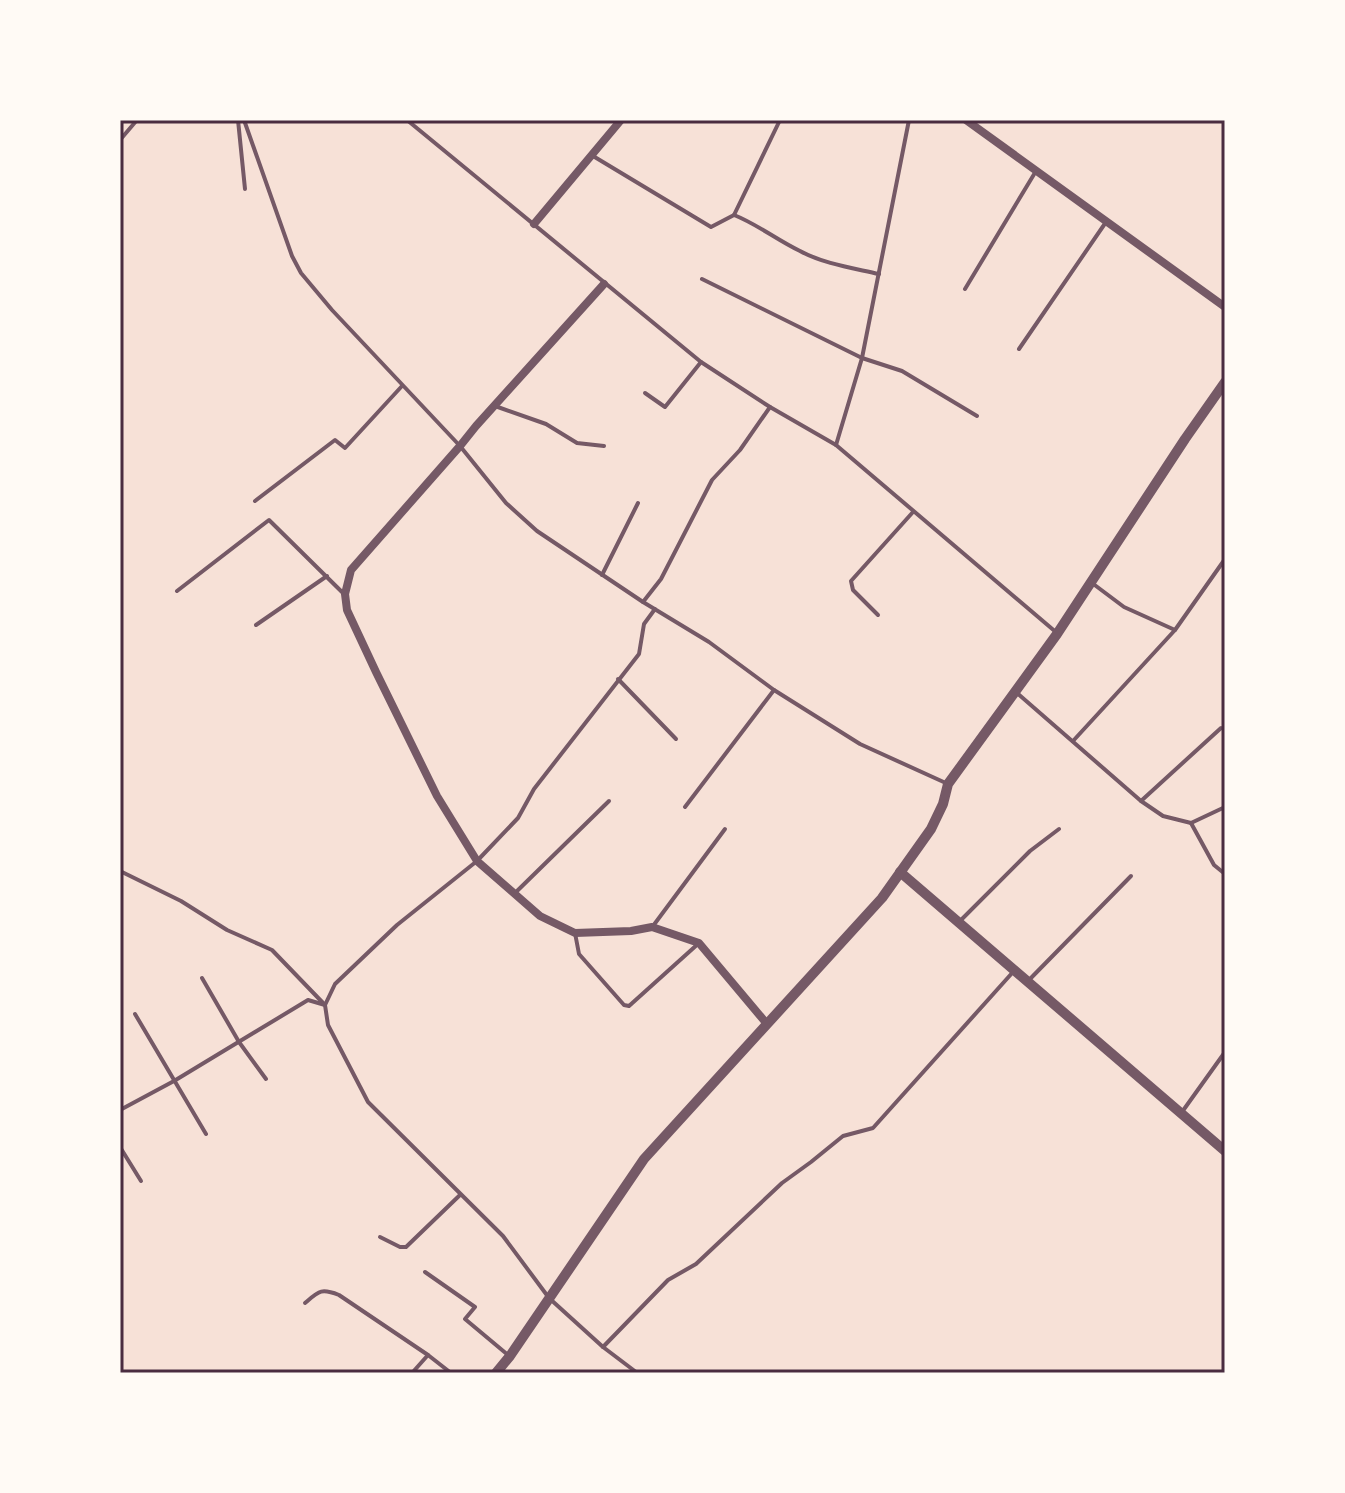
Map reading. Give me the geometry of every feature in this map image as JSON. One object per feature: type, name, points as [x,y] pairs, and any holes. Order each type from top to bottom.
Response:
[{"type":"street","points":[[534,224],[621,120]]},
{"type":"street","points":[[966,120],[1225,307]]},
{"type":"street","points":[[604,284],[351,570],[345,594],[347,610],[437,796],[477,861],[540,916],[575,933],[652,927],[699,943],[767,1024]]},
{"type":"street","points":[[496,1373],[644,1159],[882,898],[931,829],[948,784],[1017,693],[1225,382]]},
{"type":"street","points":[[900,872],[1225,1151]]},
{"type":"lane","points":[[120,140],[137,120]]},
{"type":"lane","points":[[238,120],[245,189]]},
{"type":"lane","points":[[244,120],[292,256],[301,273],[460,446],[506,503],[537,531],[709,642],[774,690],[860,744],[948,784]]},
{"type":"lane","points":[[407,120],[701,362],[836,445],[1057,634]]},
{"type":"lane","points":[[591,155],[711,227],[734,215],[780,120]]},
{"type":"lane","points":[[836,445],[862,358],[909,120]]},
{"type":"lane","points":[[976,128],[984,120]]},
{"type":"lane","points":[[965,289],[1036,171]]},
{"type":"lane","points":[[734,215],[802,253],[836,265],[879,274]]},
{"type":"lane","points":[[1019,349],[1107,221]]},
{"type":"lane","points":[[702,279],[862,358],[902,371],[977,416]]},
{"type":"lane","points":[[645,393],[665,407],[701,362]]},
{"type":"lane","points":[[255,501],[335,440],[345,448],[403,385]]},
{"type":"lane","points":[[493,406],[546,424],[577,443],[604,446]]},
{"type":"lane","points":[[643,602],[661,579],[712,480],[740,450],[770,407]]},
{"type":"lane","points":[[602,575],[638,503]]},
{"type":"lane","points":[[878,615],[853,590],[851,581],[913,512]]},
{"type":"lane","points":[[177,591],[269,520],[345,594]]},
{"type":"lane","points":[[1073,741],[1175,630],[1225,559]]},
{"type":"lane","points":[[256,625],[327,576]]},
{"type":"lane","points":[[1092,583],[1124,607],[1175,630]]},
{"type":"lane","points":[[637,1373],[549,1298],[503,1236],[368,1102],[328,1025],[325,1005],[335,984],[397,925],[477,861],[518,818],[534,789],[639,654],[644,624],[655,609]]},
{"type":"lane","points":[[618,679],[676,739]]},
{"type":"lane","points":[[685,807],[774,690]]},
{"type":"lane","points":[[1017,693],[1141,801],[1163,816],[1191,823],[1225,807]]},
{"type":"lane","points":[[1141,801],[1221,728]]},
{"type":"lane","points":[[515,893],[609,801]]},
{"type":"lane","points":[[1191,823],[1214,865],[1225,874]]},
{"type":"lane","points":[[652,927],[725,829]]},
{"type":"lane","points":[[959,922],[1030,851],[1059,829]]},
{"type":"lane","points":[[120,871],[181,901],[227,930],[272,950],[325,1005]]},
{"type":"lane","points":[[1027,982],[1131,876]]},
{"type":"lane","points":[[575,933],[579,954],[624,1005],[629,1006],[699,943]]},
{"type":"lane","points":[[603,1347],[668,1280],[696,1264],[782,1183],[843,1136],[873,1128],[1014,971]]},
{"type":"lane","points":[[202,978],[239,1042],[266,1079]]},
{"type":"lane","points":[[120,1110],[308,1000],[325,1005]]},
{"type":"lane","points":[[135,1014],[206,1134]]},
{"type":"lane","points":[[1180,1114],[1225,1052]]},
{"type":"lane","points":[[120,1147],[141,1181]]},
{"type":"lane","points":[[380,1237],[406,1247],[460,1195]]},
{"type":"lane","points":[[425,1272],[475,1307],[465,1319],[510,1356]]},
{"type":"lane","points":[[305,1303],[318,1292],[326,1290],[339,1295],[451,1373]]},
{"type":"lane","points":[[412,1373],[428,1355]]}]
